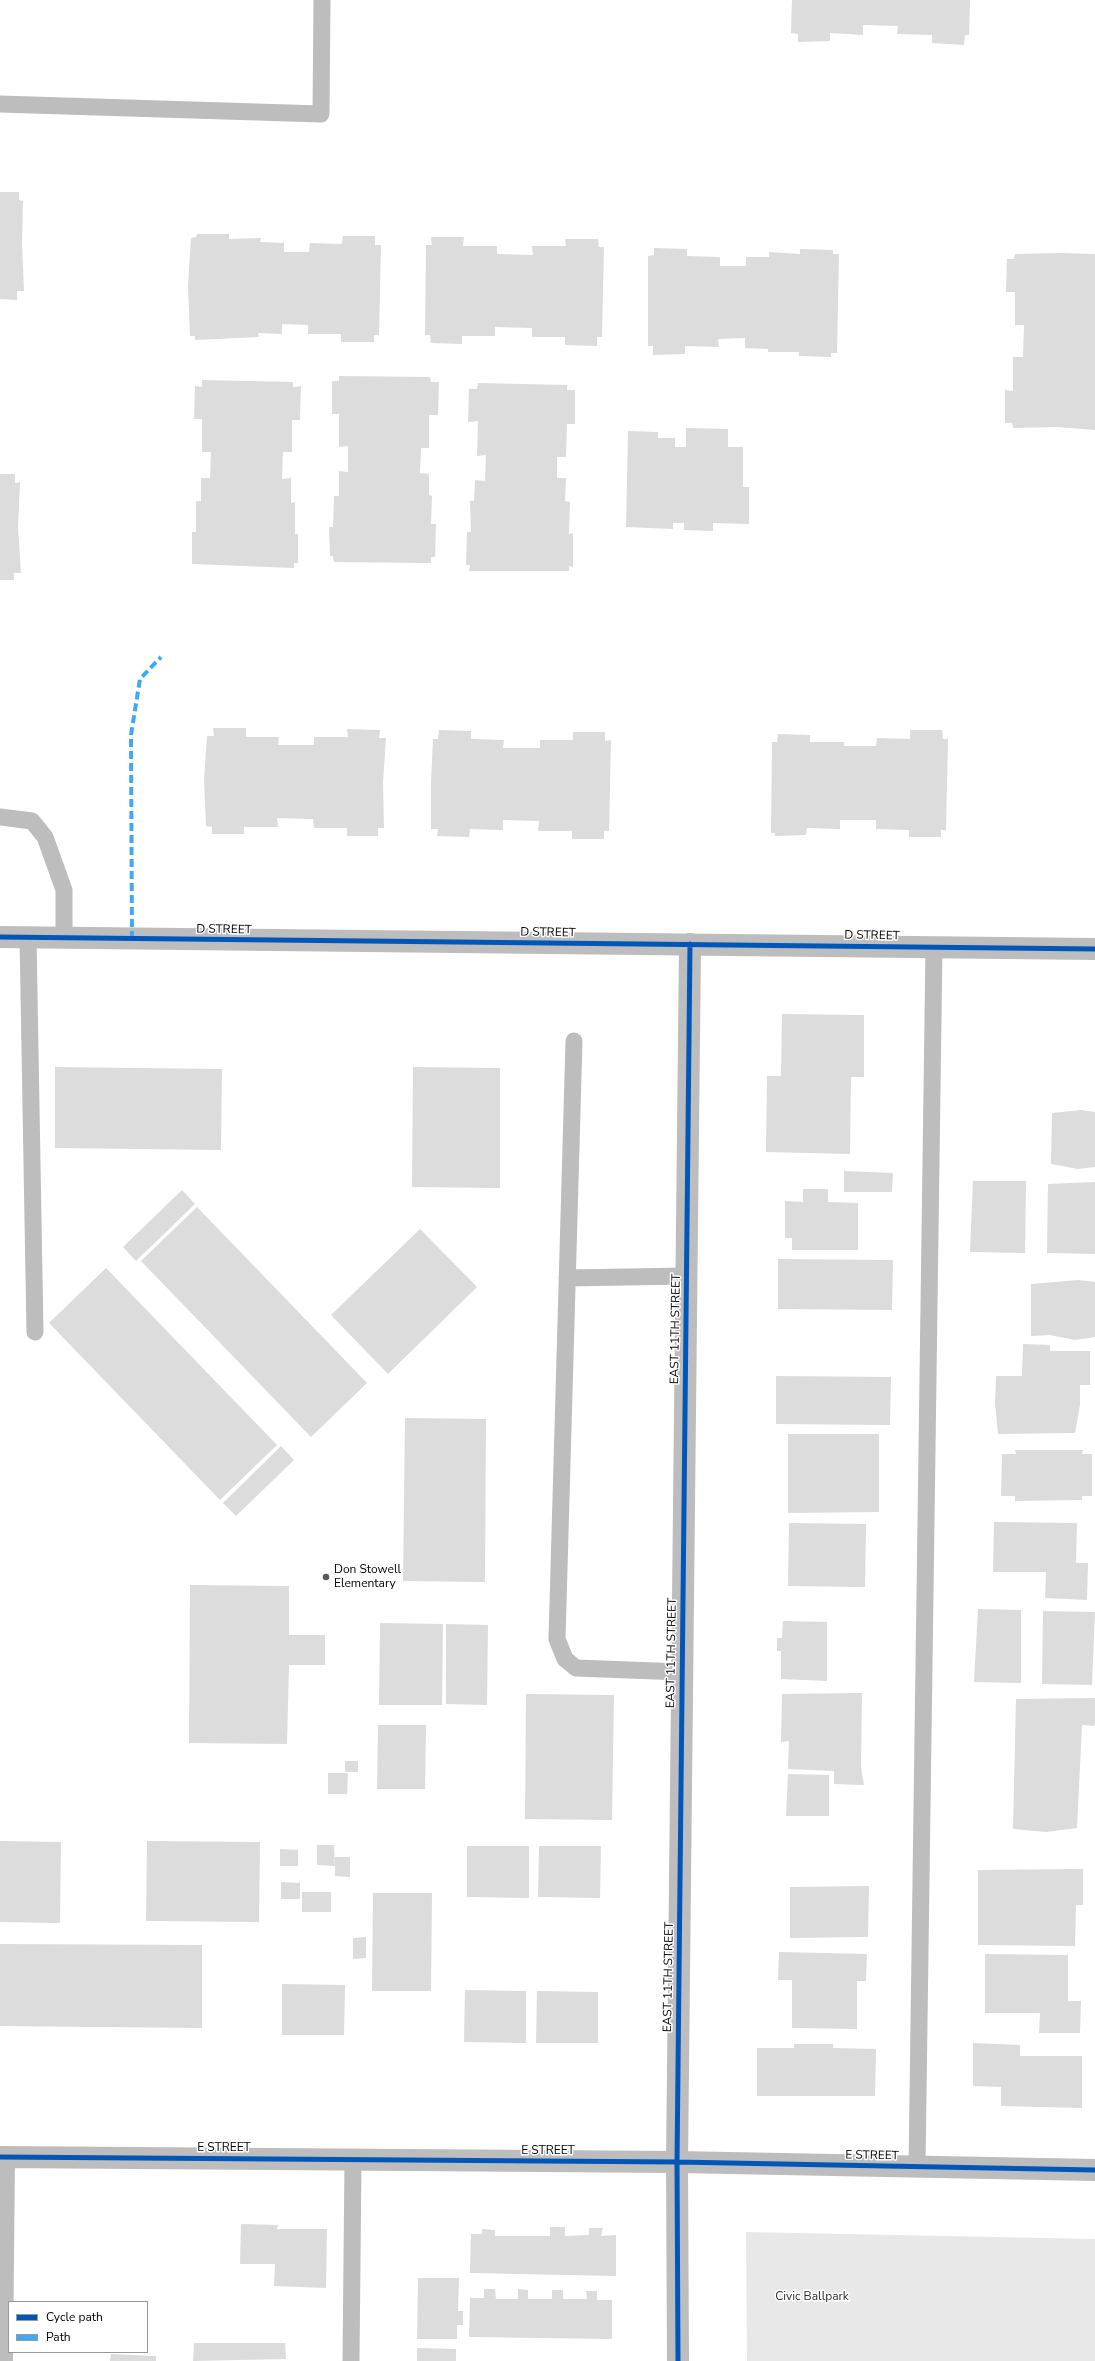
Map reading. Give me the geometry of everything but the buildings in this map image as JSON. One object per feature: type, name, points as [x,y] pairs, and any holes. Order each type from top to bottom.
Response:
[{"type":"street","name":"D STREET","points":[[0,937],[1095,949]]},
{"type":"street","name":"EAST 11TH STREET","points":[[678,2361],[677,2162],[690,944]]},
{"type":"street","name":"E STREET","points":[[2,2157],[677,2162],[1095,2170]]},
{"type":"street","points":[[2,2157],[2,2361]]},
{"type":"lane","points":[[0,104],[321,114],[322,0]]},
{"type":"lane","points":[[0,817],[32,821],[45,837],[64,890],[64,938]]},
{"type":"lane","points":[[28,937],[35,1332]]},
{"type":"lane","points":[[917,2167],[934,947]]},
{"type":"lane","points":[[574,1041],[557,1639],[565,1659],[576,1668],[682,1672]]},
{"type":"lane","points":[[567,1278],[686,1276]]},
{"type":"lane","points":[[351,2361],[353,2159]]},
{"type":"green space","name":"Civic Ballpark","points":[[746,2232],[1095,2239],[1095,2361],[747,2361]]},
{"type":"marked path","points":[[132,939],[131,735],[140,679],[161,657]]},
{"type":"cycle path","points":[[0,937],[1095,949]]},
{"type":"cycle path","points":[[678,2361],[677,2162],[690,944]]},
{"type":"cycle path","points":[[0,2157],[677,2162],[1095,2170]]},
{"type":"place","name":"Don Stowell Elementary","points":[[326,1577]]}]
